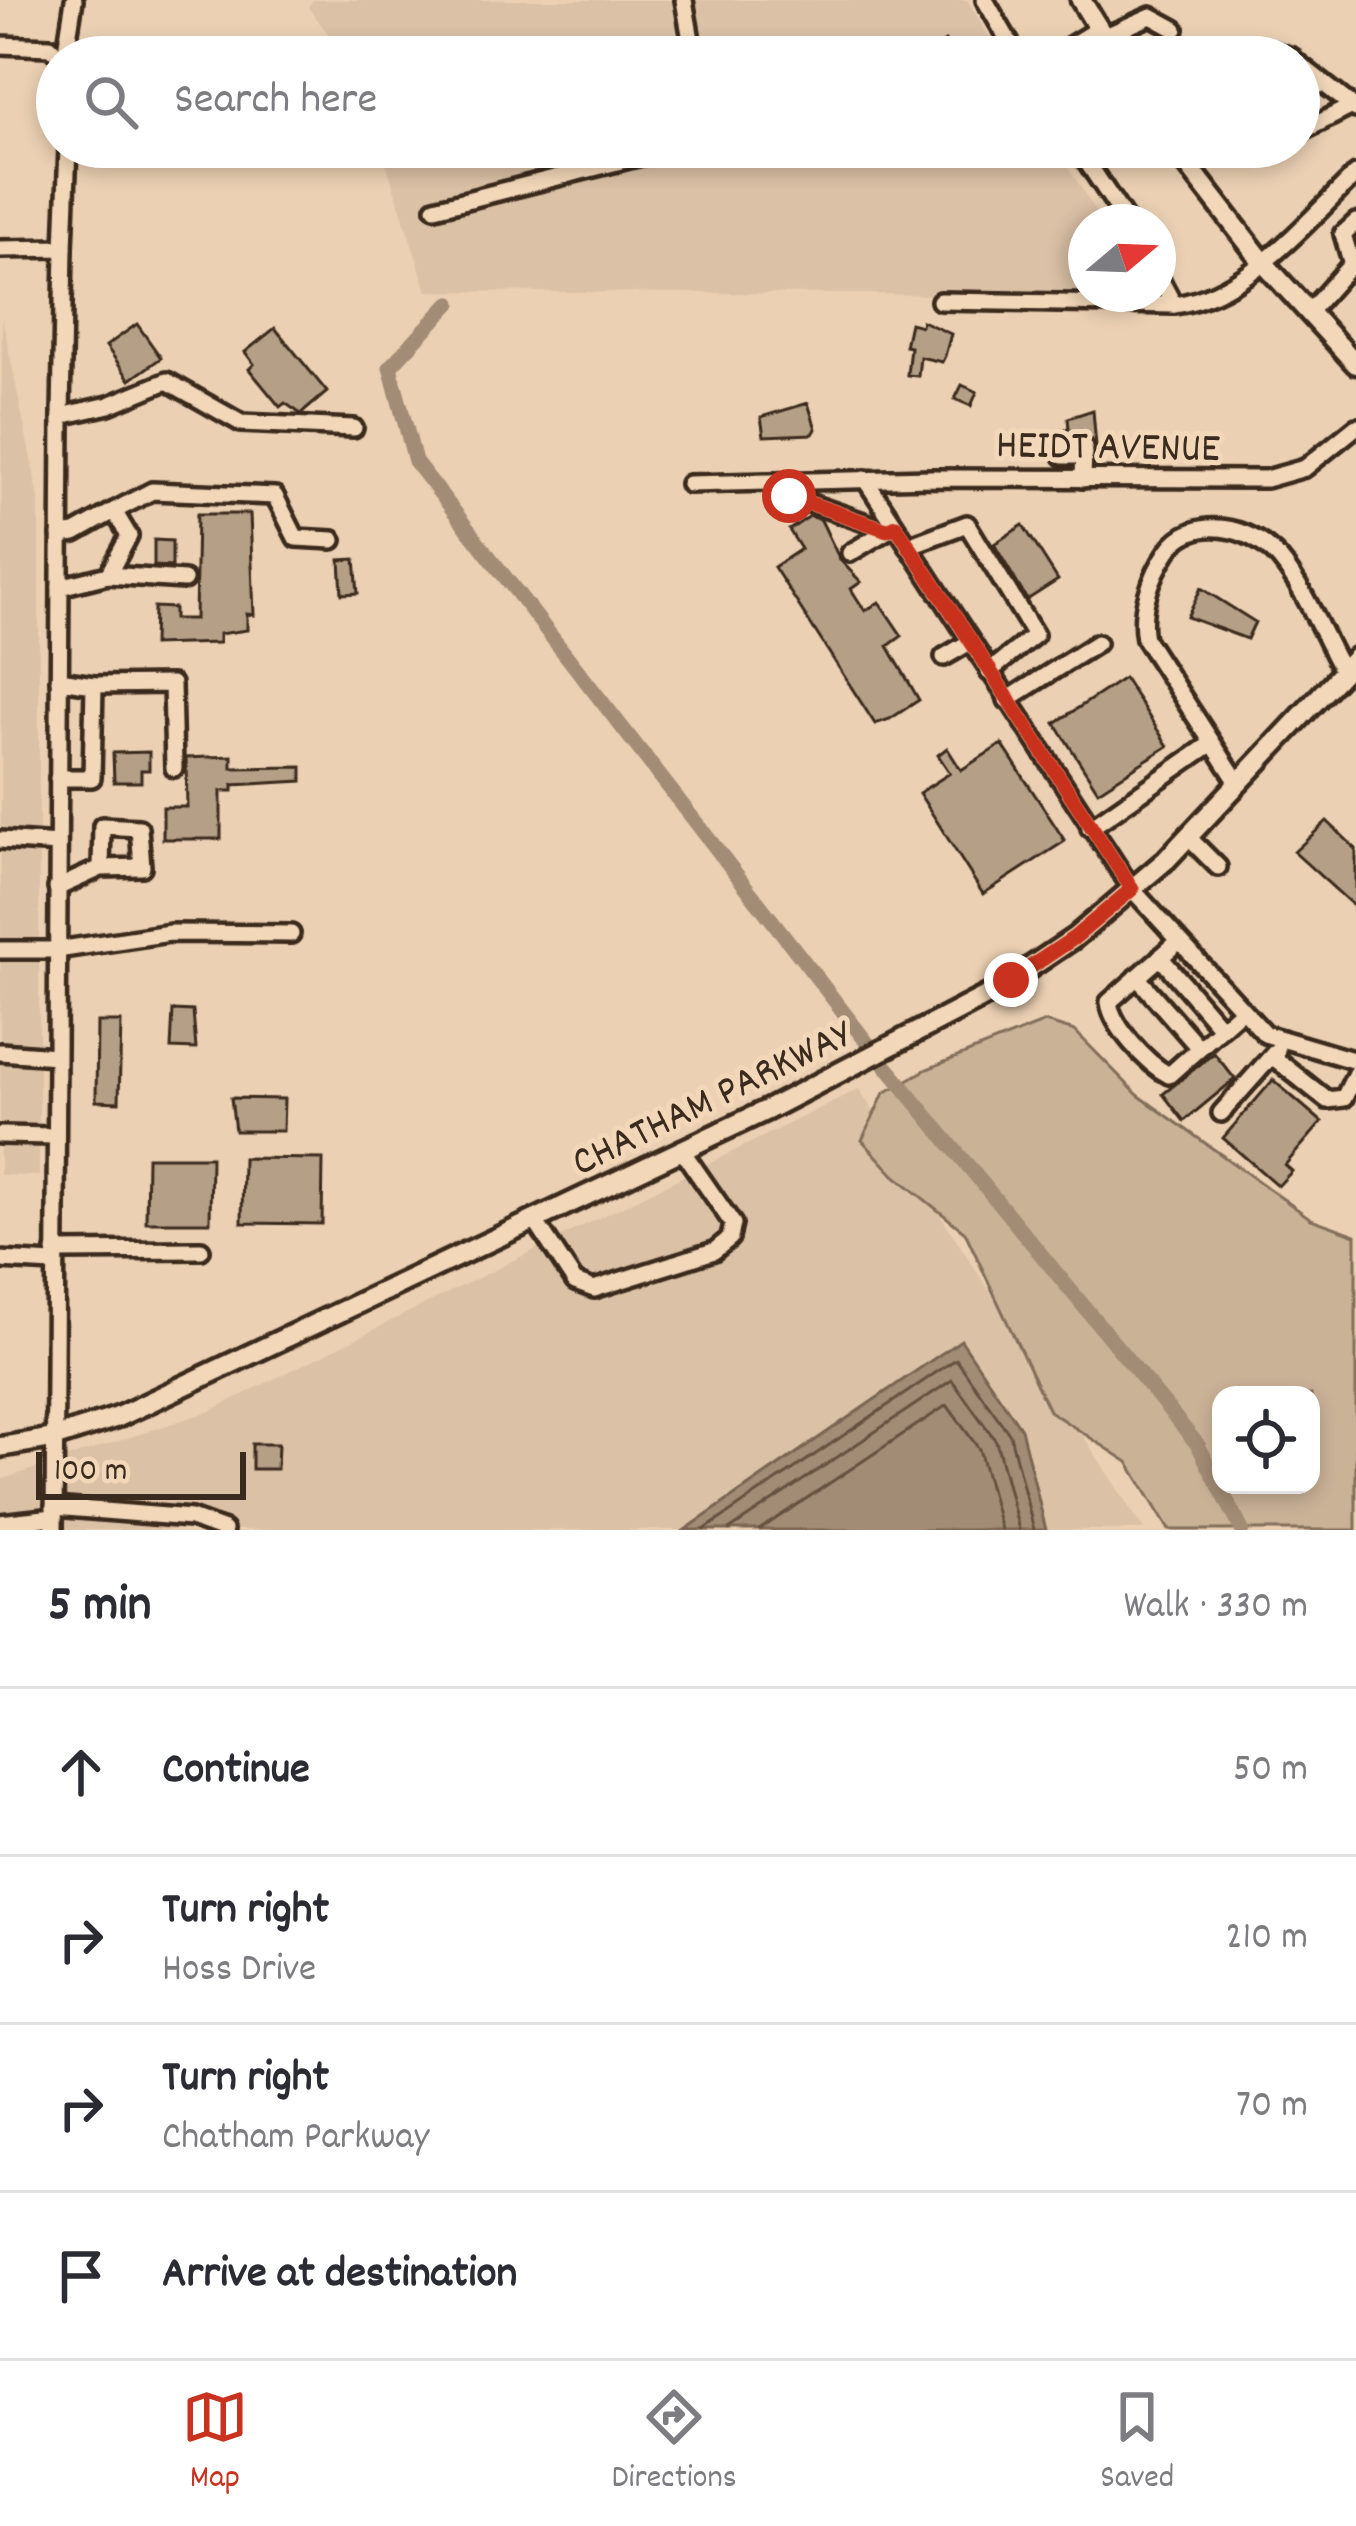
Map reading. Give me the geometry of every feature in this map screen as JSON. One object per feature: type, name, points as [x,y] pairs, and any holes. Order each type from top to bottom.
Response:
[{"type":"main road","points":[[1082,0],[1103,36]]},
{"type":"main road","points":[[1190,168],[1262,261],[1356,364]]},
{"type":"main road","name":"CHATHAM PARKWAY","points":[[0,1447],[53,1438],[118,1417],[681,1150],[954,1014],[1074,938],[1190,838],[1349,665]]},
{"type":"street","points":[[66,36],[74,0]]},
{"type":"street","points":[[684,0],[690,36]]},
{"type":"street","points":[[986,0],[1006,36]]},
{"type":"street","points":[[1095,36],[1149,8],[1175,29]]},
{"type":"street","points":[[0,45],[36,46]]},
{"type":"street","points":[[1320,123],[1353,108],[1322,84]]},
{"type":"street","points":[[54,1518],[61,416],[67,168]]},
{"type":"street","points":[[436,208],[594,168]]},
{"type":"street","points":[[1091,168],[1115,204]]},
{"type":"street","points":[[1176,305],[1201,301],[1262,261],[1356,174]]},
{"type":"street","points":[[1308,313],[1354,265],[1343,234],[1356,222]]},
{"type":"street","points":[[0,249],[64,248]]},
{"type":"street","points":[[940,302],[1068,304]]},
{"type":"street","points":[[61,416],[110,405],[167,381],[241,423],[355,428]]},
{"type":"street","name":"HEIDT AVENUE","points":[[689,484],[842,479],[1266,479],[1305,468],[1356,427]]},
{"type":"street","points":[[1061,448],[1064,456],[1084,451],[1083,479]]},
{"type":"street","points":[[866,479],[891,528],[908,546],[1132,889],[1328,1100],[1344,1098],[1356,1073]]},
{"type":"street","points":[[60,535],[75,533],[152,491],[275,496],[296,538],[333,540]]},
{"type":"street","points":[[789,496],[891,528]]},
{"type":"street","points":[[108,575],[129,536],[114,511]]},
{"type":"street","points":[[908,546],[967,524],[1035,635],[989,672]]},
{"type":"street","points":[[1239,784],[1145,639],[1141,617],[1162,560],[1180,532],[1201,525],[1228,529],[1277,556],[1349,665]]},
{"type":"street","points":[[850,553],[891,528]]},
{"type":"street","points":[[60,587],[108,575],[184,580]]},
{"type":"street","points":[[944,657],[970,642]]},
{"type":"street","points":[[1007,700],[1096,643]]},
{"type":"street","points":[[59,680],[94,685],[172,684],[174,768]]},
{"type":"street","points":[[58,778],[92,778],[94,685]]},
{"type":"street","points":[[1090,829],[1212,743]]},
{"type":"street","points":[[1190,838],[1218,867]]},
{"type":"street","points":[[0,841],[58,844]]},
{"type":"street","points":[[57,888],[101,868]]},
{"type":"street","points":[[0,950],[56,950],[170,932],[291,934]]},
{"type":"street","points":[[1178,941],[1109,1001],[1111,1015],[1146,1056],[1169,1075],[1242,1010]]},
{"type":"street","points":[[1160,957],[1221,1028]]},
{"type":"street","points":[[1137,977],[1199,1048]]},
{"type":"street","points":[[1277,1050],[1356,1061]]},
{"type":"street","points":[[1221,1113],[1277,1050]]},
{"type":"street","points":[[0,1052],[56,1056]]},
{"type":"street","points":[[0,1135],[56,1136]]},
{"type":"street","points":[[534,1219],[575,1282],[594,1289],[714,1251],[730,1238],[733,1224],[681,1150]]},
{"type":"street","points":[[1,1256],[200,1250]]},
{"type":"street","points":[[0,1523],[191,1518],[224,1530]]},
{"type":"shaded area","points":[[313,0],[967,0],[989,36],[330,36],[308,7]]},
{"type":"shaded area","points":[[388,168],[1069,168],[1091,204],[1068,204],[1068,295],[427,291]]},
{"type":"shaded area","points":[[2,317],[39,499],[39,1176],[0,1175]]},
{"type":"shaded area","points":[[1045,1022],[1075,1031],[1138,1095],[1311,1219],[1356,1235],[1356,1530],[1169,1530],[1128,1462],[1049,1411],[965,1232],[894,1175],[862,1140],[884,1093],[927,1069]]},
{"type":"shaded area","points":[[859,1089],[1144,1530],[0,1530],[0,1480],[210,1411]]},
{"type":"water","points":[[961,1340],[1021,1429],[1046,1530],[685,1530]]},
{"type":"building","points":[[922,321],[951,334],[945,356],[942,362],[920,357],[918,376],[907,375],[910,347],[905,346],[910,323],[921,326]]},
{"type":"building","points":[[137,324],[161,358],[130,380],[106,346]]},
{"type":"building","points":[[275,328],[327,392],[301,414],[285,403],[280,407],[249,369],[254,364],[245,352]]},
{"type":"building","points":[[962,385],[977,392],[971,406],[955,399]]},
{"type":"building","points":[[808,403],[816,429],[813,434],[764,436],[761,417]]},
{"type":"building","points":[[1093,410],[1096,446],[1086,435],[1073,444],[1063,436],[1053,439],[1053,431],[1069,429],[1068,418]]},
{"type":"building","points":[[197,514],[250,514],[254,615],[247,614],[247,630],[219,634],[219,643],[153,645],[154,607],[174,608],[174,619],[195,619]]},
{"type":"building","points":[[810,516],[821,520],[840,560],[861,582],[851,589],[865,611],[879,602],[902,636],[888,646],[919,700],[890,719],[875,724],[774,567],[801,549],[789,530]]},
{"type":"building","points":[[1023,525],[1058,580],[1027,600],[994,544]]},
{"type":"building","points":[[154,540],[172,541],[172,567],[154,566]]},
{"type":"building","points":[[355,559],[358,593],[342,594],[340,560]]},
{"type":"building","points":[[1201,588],[1255,622],[1247,639],[1187,617]]},
{"type":"building","points":[[1124,678],[1168,746],[1098,791],[1055,723]]},
{"type":"building","points":[[1002,744],[1065,841],[983,894],[919,793],[950,773],[938,755],[947,748],[961,770]]},
{"type":"building","points":[[149,752],[149,770],[141,770],[141,782],[114,782],[113,753]]},
{"type":"building","points":[[232,756],[232,768],[302,767],[302,781],[233,785],[233,791],[221,791],[221,839],[163,839],[163,807],[187,807],[186,758]]},
{"type":"building","points":[[1327,821],[1356,849],[1356,908],[1294,852]]},
{"type":"building","points":[[173,1010],[193,1011],[196,1049],[171,1048]]},
{"type":"building","points":[[97,1022],[121,1022],[119,1102],[96,1101]]},
{"type":"building","points":[[1214,1053],[1235,1079],[1184,1121],[1163,1094]]},
{"type":"building","points":[[1273,1080],[1322,1122],[1285,1165],[1292,1171],[1278,1186],[1223,1138]]},
{"type":"building","points":[[231,1098],[284,1099],[283,1131],[235,1131]]},
{"type":"building","points":[[147,1157],[211,1157],[210,1222],[146,1222]]},
{"type":"building","points":[[243,1158],[323,1159],[322,1224],[242,1223]]},
{"type":"building","points":[[252,1444],[278,1444],[277,1469],[252,1469]]},
{"type":"waterway","points":[[450,303],[390,367],[415,461],[869,1045]]},
{"type":"waterway","points":[[885,1065],[1198,1445],[1242,1530]]},
{"type":"route","points":[[789,496],[887,530],[896,526],[1132,889],[1074,938],[1011,980]]}]
